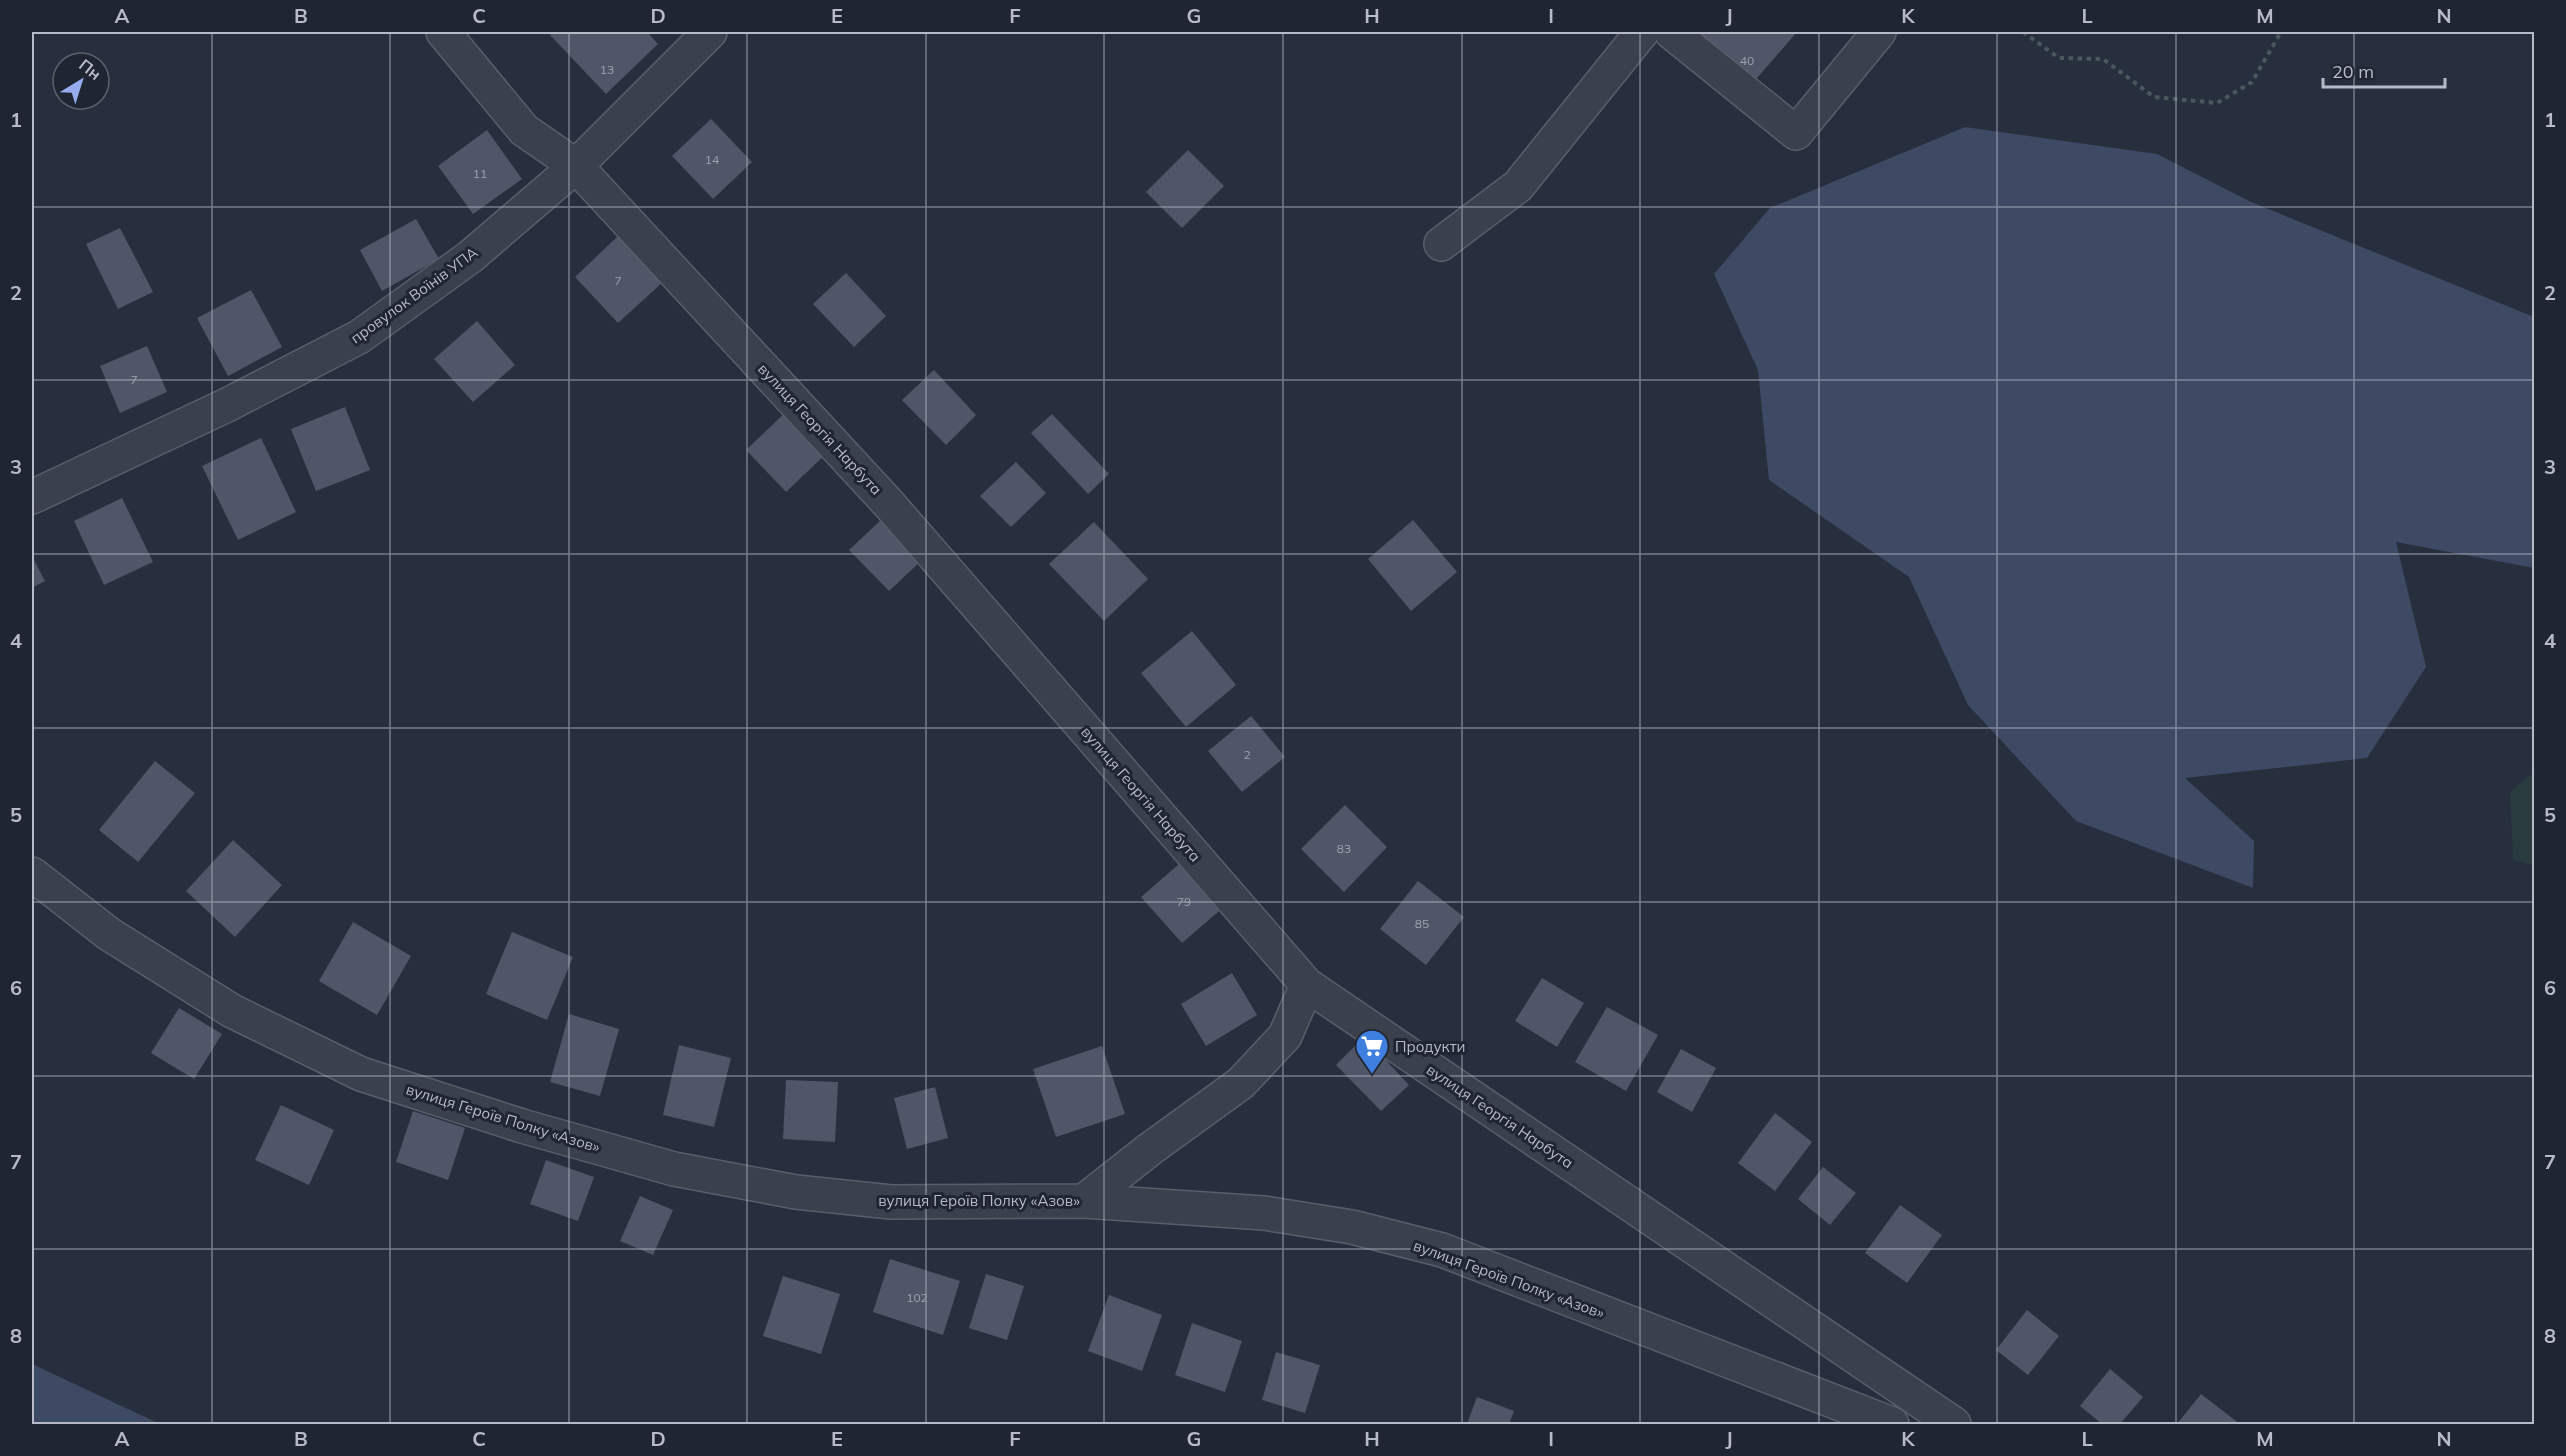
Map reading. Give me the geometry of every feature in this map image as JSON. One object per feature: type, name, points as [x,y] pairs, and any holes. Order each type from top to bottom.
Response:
[{"type":"street","name":"вулиця Георгія Нарбута","points":[[444,32],[524,130],[576,166],[889,504],[1307,985],[1954,1425]]},
{"type":"street","name":"провулок Воїнів УПА","points":[[32,497],[227,405],[359,337],[470,257],[576,166],[710,32]]},
{"type":"street","points":[[1441,244],[1518,186],[1642,32]]},
{"type":"street","points":[[1671,32],[1796,133],[1879,32]]},
{"type":"street","name":"вулиця Героїв Полку «Азов»","points":[[32,874],[109,934],[232,1011],[361,1074],[522,1126],[674,1169],[796,1191],[891,1202],[1084,1201],[1264,1213],[1352,1227],[1442,1250],[1892,1425]]},
{"type":"street","points":[[1084,1201],[1150,1149],[1241,1083],[1285,1036],[1307,985]]},
{"type":"path","points":[[2023,32],[2059,58],[2103,59],[2154,97],[2217,103],[2252,82],[2281,32]]},
{"type":"shaded area","points":[[2534,772],[2534,865],[2513,860],[2510,792]]},
{"type":"water","points":[[1965,127],[2157,154],[2251,202],[2534,317],[2534,568],[2396,542],[2426,667],[2367,758],[2185,778],[2254,841],[2253,888],[2076,821],[1968,705],[1909,577],[1769,480],[1758,370],[1714,274],[1770,208]]},
{"type":"water","points":[[32,1364],[160,1424],[32,1424]]},
{"type":"building","points":[[554,32],[647,32],[658,44],[606,94],[550,35]]},
{"type":"building","points":[[1694,32],[1797,32],[1751,85]]},
{"type":"building","points":[[711,119],[752,162],[713,199],[672,156]]},
{"type":"building","points":[[487,130],[522,179],[473,214],[438,166]]},
{"type":"building","points":[[1188,150],[1224,186],[1182,228],[1146,192]]},
{"type":"building","points":[[416,219],[439,259],[382,291],[360,250]]},
{"type":"building","points":[[120,228],[153,292],[118,309],[86,244]]},
{"type":"building","points":[[618,236],[662,283],[618,323],[575,277]]},
{"type":"building","points":[[846,273],[886,316],[854,347],[813,304]]},
{"type":"building","points":[[251,290],[282,347],[228,376],[197,318]]},
{"type":"building","points":[[477,321],[515,365],[473,402],[434,359]]},
{"type":"building","points":[[147,346],[167,392],[120,413],[100,366]]},
{"type":"building","points":[[934,370],[976,415],[946,445],[902,400]]},
{"type":"building","points":[[345,407],[370,470],[316,491],[291,429]]},
{"type":"building","points":[[789,409],[829,451],[786,492],[746,450]]},
{"type":"building","points":[[1052,414],[1109,474],[1088,494],[1031,433]]},
{"type":"building","points":[[261,438],[296,512],[238,540],[202,466]]},
{"type":"building","points":[[1016,462],[1046,493],[1011,527],[980,496]]},
{"type":"building","points":[[122,498],[153,562],[104,585],[74,521]]},
{"type":"building","points":[[882,519],[922,560],[889,591],[849,550]]},
{"type":"building","points":[[1413,520],[1457,572],[1411,611],[1368,559]]},
{"type":"building","points":[[1094,522],[1148,579],[1104,621],[1049,564]]},
{"type":"building","points":[[32,556],[45,581],[32,588]]},
{"type":"building","points":[[1192,631],[1236,685],[1186,727],[1141,673]]},
{"type":"building","points":[[1251,716],[1285,757],[1242,792],[1208,751]]},
{"type":"building","points":[[155,761],[195,793],[138,862],[99,830]]},
{"type":"building","points":[[1345,805],[1387,847],[1344,892],[1301,849]]},
{"type":"building","points":[[233,840],[282,885],[235,937],[186,891]]},
{"type":"building","points":[[1186,858],[1226,905],[1182,943],[1141,897]]},
{"type":"building","points":[[1418,881],[1464,917],[1426,965],[1380,929]]},
{"type":"building","points":[[353,922],[411,956],[377,1015],[319,981]]},
{"type":"building","points":[[512,932],[573,957],[547,1020],[486,994]]},
{"type":"building","points":[[1232,973],[1257,1015],[1206,1046],[1181,1004]]},
{"type":"building","points":[[1542,978],[1584,1003],[1557,1047],[1515,1021]]},
{"type":"building","points":[[1607,1007],[1658,1035],[1626,1091],[1575,1062]]},
{"type":"building","points":[[179,1008],[222,1034],[194,1079],[151,1053]]},
{"type":"building","points":[[569,1014],[619,1029],[600,1096],[550,1082]]},
{"type":"building","name":"Продукти","points":[[1364,1037],[1409,1085],[1381,1111],[1336,1065]]},
{"type":"building","points":[[679,1045],[731,1058],[714,1127],[663,1115]]},
{"type":"building","points":[[1102,1046],[1125,1114],[1056,1137],[1033,1069]]},
{"type":"building","points":[[1681,1049],[1716,1068],[1692,1112],[1657,1092]]},
{"type":"building","points":[[786,1080],[838,1082],[835,1142],[783,1139]]},
{"type":"building","points":[[935,1087],[948,1138],[907,1149],[894,1098]]},
{"type":"building","points":[[281,1105],[334,1130],[309,1185],[255,1160]]},
{"type":"building","points":[[413,1111],[465,1128],[448,1180],[396,1162]]},
{"type":"building","points":[[1775,1113],[1812,1142],[1775,1191],[1738,1163]]},
{"type":"building","points":[[546,1160],[594,1177],[578,1221],[530,1204]]},
{"type":"building","points":[[1823,1167],[1856,1193],[1830,1225],[1798,1199]]},
{"type":"building","points":[[640,1196],[673,1210],[653,1255],[620,1241]]},
{"type":"building","points":[[1900,1205],[1942,1235],[1907,1283],[1865,1253]]},
{"type":"building","points":[[890,1259],[960,1281],[943,1335],[873,1312]]},
{"type":"building","points":[[986,1274],[1024,1286],[1007,1340],[969,1328]]},
{"type":"building","points":[[783,1276],[840,1294],[821,1354],[763,1336]]},
{"type":"building","points":[[1109,1295],[1162,1315],[1142,1371],[1088,1351]]},
{"type":"building","points":[[2027,1310],[2059,1336],[2028,1375],[1996,1350]]},
{"type":"building","points":[[1192,1323],[1242,1341],[1225,1392],[1175,1375]]},
{"type":"building","points":[[1276,1352],[1320,1365],[1305,1413],[1262,1400]]},
{"type":"building","points":[[2110,1369],[2143,1397],[2120,1424],[2102,1424],[2080,1406]]},
{"type":"building","points":[[2201,1394],[2240,1424],[2177,1424]]},
{"type":"building","points":[[1477,1397],[1514,1411],[1509,1424],[1467,1424]]},
{"type":"place","name":"Продукти","points":[[1372,1075]]}]
